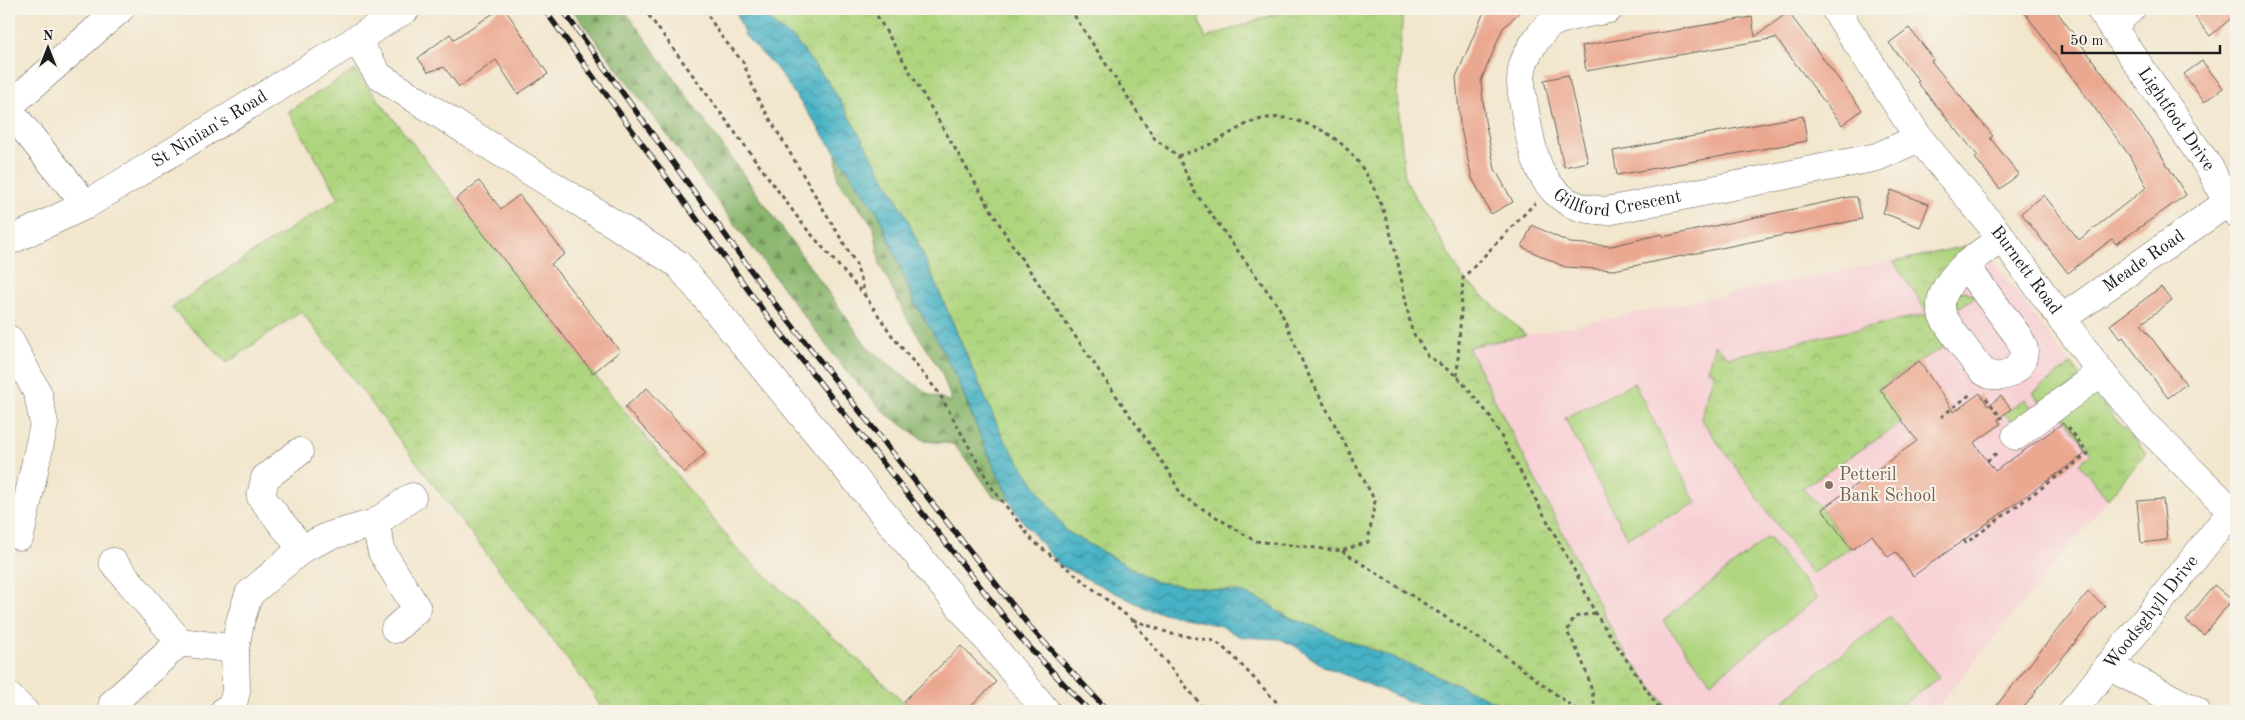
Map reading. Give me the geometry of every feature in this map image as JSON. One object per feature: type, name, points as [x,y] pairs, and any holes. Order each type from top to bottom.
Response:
[{"type":"street","points":[[86,205],[9,108],[120,9]]},
{"type":"street","name":"St Ninian's Road","points":[[9,241],[86,205],[406,9]]},
{"type":"street","name":"Gillford Crescent","points":[[1609,9],[1577,15],[1549,25],[1533,45],[1523,65],[1521,87],[1532,153],[1540,172],[1550,186],[1569,202],[1586,208],[1607,211],[1877,157],[1919,138]]},
{"type":"street","name":"Burnett Road","points":[[1835,9],[1919,138],[2002,238],[2101,372],[2138,418],[2234,514]]},
{"type":"street","name":"Lightfoot Drive","points":[[2114,15],[2233,206]]},
{"type":"street","points":[[356,39],[379,76],[678,264],[1046,711]]},
{"type":"street","name":"Meade Road","points":[[2061,319],[2233,206]]},
{"type":"street","points":[[1965,265],[2002,238]]},
{"type":"street","points":[[9,339],[38,394],[44,424],[20,536]]},
{"type":"street","points":[[2016,436],[2101,372]]},
{"type":"street","points":[[300,452],[265,478],[260,497],[302,549]]},
{"type":"street","points":[[235,709],[235,649],[240,622],[250,594],[302,549],[329,536],[375,523],[412,497]]},
{"type":"street","name":"Woodsghyll Drive","points":[[2073,711],[2234,514]]},
{"type":"street","points":[[375,523],[382,552],[416,609],[395,629]]},
{"type":"street","points":[[113,562],[180,642],[235,649]]},
{"type":"street","points":[[113,703],[180,642]]},
{"type":"street","points":[[2108,666],[2196,711]]},
{"type":"street","points":[[9,696],[24,711]]},
{"type":"path","points":[[644,9],[804,226],[866,297],[893,337],[939,393],[992,488],[1033,541],[1131,619],[1206,711]]},
{"type":"path","points":[[704,9],[721,36],[742,62],[758,99],[856,264],[866,297]]},
{"type":"path","points":[[873,9],[1010,242],[1169,472],[1182,496],[1255,541],[1341,550],[1368,542],[1375,501],[1306,370],[1279,307],[1194,191],[1178,156],[1154,140],[1070,9]]},
{"type":"path","points":[[1178,156],[1210,145],[1236,129],[1262,119],[1290,117],[1319,128],[1336,138],[1369,179],[1384,209],[1412,331],[1418,342],[1428,356],[1456,376],[1490,416],[1578,577],[1595,613],[1661,711]]},
{"type":"path","points":[[1456,376],[1463,278],[1550,186]]},
{"type":"path","points":[[1941,416],[1978,388]]},
{"type":"path","points":[[1983,394],[2016,436]]},
{"type":"path","points":[[1964,540],[1966,543],[2088,454],[2054,408]]},
{"type":"path","points":[[1341,550],[1500,652],[1578,711]]},
{"type":"path","points":[[1595,613],[1574,617],[1567,632],[1580,653],[1595,711]]},
{"type":"path","points":[[1131,619],[1172,634],[1215,642],[1232,655],[1285,711]]},
{"type":"shaded area","name":"Petteril Bank School","points":[[1979,243],[2090,390],[2146,453],[1934,711],[1670,711],[1619,644],[1468,347]]},
{"type":"green space","points":[[572,9],[624,9],[869,349],[928,394],[952,402],[941,371],[908,320],[880,265],[874,227],[838,181],[836,153],[878,213],[915,303],[939,343],[960,386],[984,445],[1010,501],[993,496],[953,444],[925,441],[885,413],[845,370]]},
{"type":"green space","points":[[764,9],[1197,9],[1205,38],[1290,9],[1403,9],[1397,94],[1405,180],[1463,278],[1526,335],[1468,347],[1619,644],[1670,711],[1515,711],[1431,673],[1289,617],[1278,612],[1270,604],[1243,593],[1156,582],[1066,531],[1002,436],[906,216],[832,87],[794,39],[773,24]]},
{"type":"green space","points":[[355,70],[593,373],[740,552],[914,711],[603,711],[590,689],[301,311],[227,363],[171,308],[255,251],[339,198],[288,111]]},
{"type":"green space","points":[[1979,243],[1928,314],[1894,262]]},
{"type":"green space","points":[[1966,291],[1976,297],[1951,312],[1956,292]]},
{"type":"green space","points":[[1928,314],[1948,345],[1919,361],[1880,388],[1902,419],[1902,423],[1802,488],[1822,509],[1850,548],[1812,574],[1701,419],[1714,372],[1708,370],[1714,345],[1729,357]]},
{"type":"green space","points":[[2071,364],[2082,378],[2042,406],[2033,393]]},
{"type":"green space","points":[[1634,383],[1696,503],[1627,538],[1565,418]]},
{"type":"green space","points":[[2090,390],[2146,453],[2108,499],[2079,464],[2091,453],[2060,412]]},
{"type":"green space","points":[[2025,399],[2035,412],[2014,424],[2004,414]]},
{"type":"green space","points":[[1768,537],[1817,598],[1711,682],[1663,621]]},
{"type":"green space","points":[[1890,616],[1939,677],[1895,711],[1793,711],[1784,700]]},
{"type":"water","points":[[735,9],[764,9],[773,24],[794,39],[832,87],[906,216],[1002,436],[1066,531],[1156,582],[1243,593],[1270,604],[1278,612],[1289,617],[1431,673],[1515,711],[1433,711],[1323,666],[1295,646],[1280,639],[1240,637],[1221,626],[1150,610],[1059,565],[1016,513],[984,445],[960,386],[939,343],[915,303],[878,213],[777,69],[745,36]]},
{"type":"building","points":[[500,9],[505,9],[548,74],[518,94],[496,60],[459,87],[444,67],[428,72],[418,58],[450,34],[454,39]]},
{"type":"building","points":[[1488,9],[1523,9],[1503,28],[1481,81],[1485,121],[1495,169],[1513,202],[1491,214],[1472,178],[1460,124],[1456,77],[1483,14]]},
{"type":"building","points":[[2022,9],[2055,9],[2153,142],[2186,195],[2116,244],[2112,239],[2068,273],[2021,213],[2044,195],[2079,240],[2147,187],[2129,155]]},
{"type":"building","points":[[2205,9],[2236,9],[2236,14],[2210,36],[2195,17]]},
{"type":"building","points":[[1788,12],[1862,110],[1842,125],[1776,38],[1586,71],[1582,46],[1752,17],[1755,37]]},
{"type":"building","points":[[1909,28],[1934,59],[1931,61],[1993,136],[1990,138],[2019,174],[2000,189],[1975,158],[1978,156],[1917,82],[1919,81],[1889,43]]},
{"type":"building","points":[[2202,61],[2223,88],[2204,102],[2184,74]]},
{"type":"building","points":[[1568,75],[1588,162],[1564,167],[1544,80]]},
{"type":"building","points":[[1803,116],[1807,141],[1617,175],[1613,151]]},
{"type":"building","points":[[479,181],[501,209],[519,195],[565,254],[551,264],[620,351],[593,373],[456,199]]},
{"type":"building","points":[[1891,190],[1929,204],[1920,227],[1883,213]]},
{"type":"building","points":[[1857,197],[1862,219],[1614,270],[1565,267],[1522,247],[1532,225],[1570,243],[1611,246],[1662,234],[1663,237]]},
{"type":"building","points":[[2161,287],[2172,300],[2141,324],[2186,384],[2168,398],[2123,337],[2121,339],[2110,325]]},
{"type":"building","points":[[1919,361],[1954,412],[1980,393],[1988,406],[2001,396],[2011,409],[1998,419],[2001,424],[1974,443],[1995,471],[2063,423],[2085,454],[1913,576],[1896,552],[1888,557],[1872,535],[1852,550],[1822,509],[1917,441],[1880,389]]},
{"type":"building","points":[[647,388],[706,453],[684,473],[625,407]]},
{"type":"building","points":[[2163,499],[2167,540],[2141,543],[2137,501]]},
{"type":"building","points":[[2214,585],[2232,600],[2204,635],[2186,621]]},
{"type":"building","points":[[2088,592],[2105,606],[2035,691],[2021,711],[1992,711]]},
{"type":"building","points":[[961,646],[996,682],[966,711],[914,711],[904,701]]},
{"type":"railway","points":[[544,9],[765,313],[1019,636],[1089,711]]},
{"type":"railway","points":[[562,9],[776,305],[1030,627],[1108,711]]},
{"type":"place","name":"Petteril Bank School","points":[[1829,485]]}]
